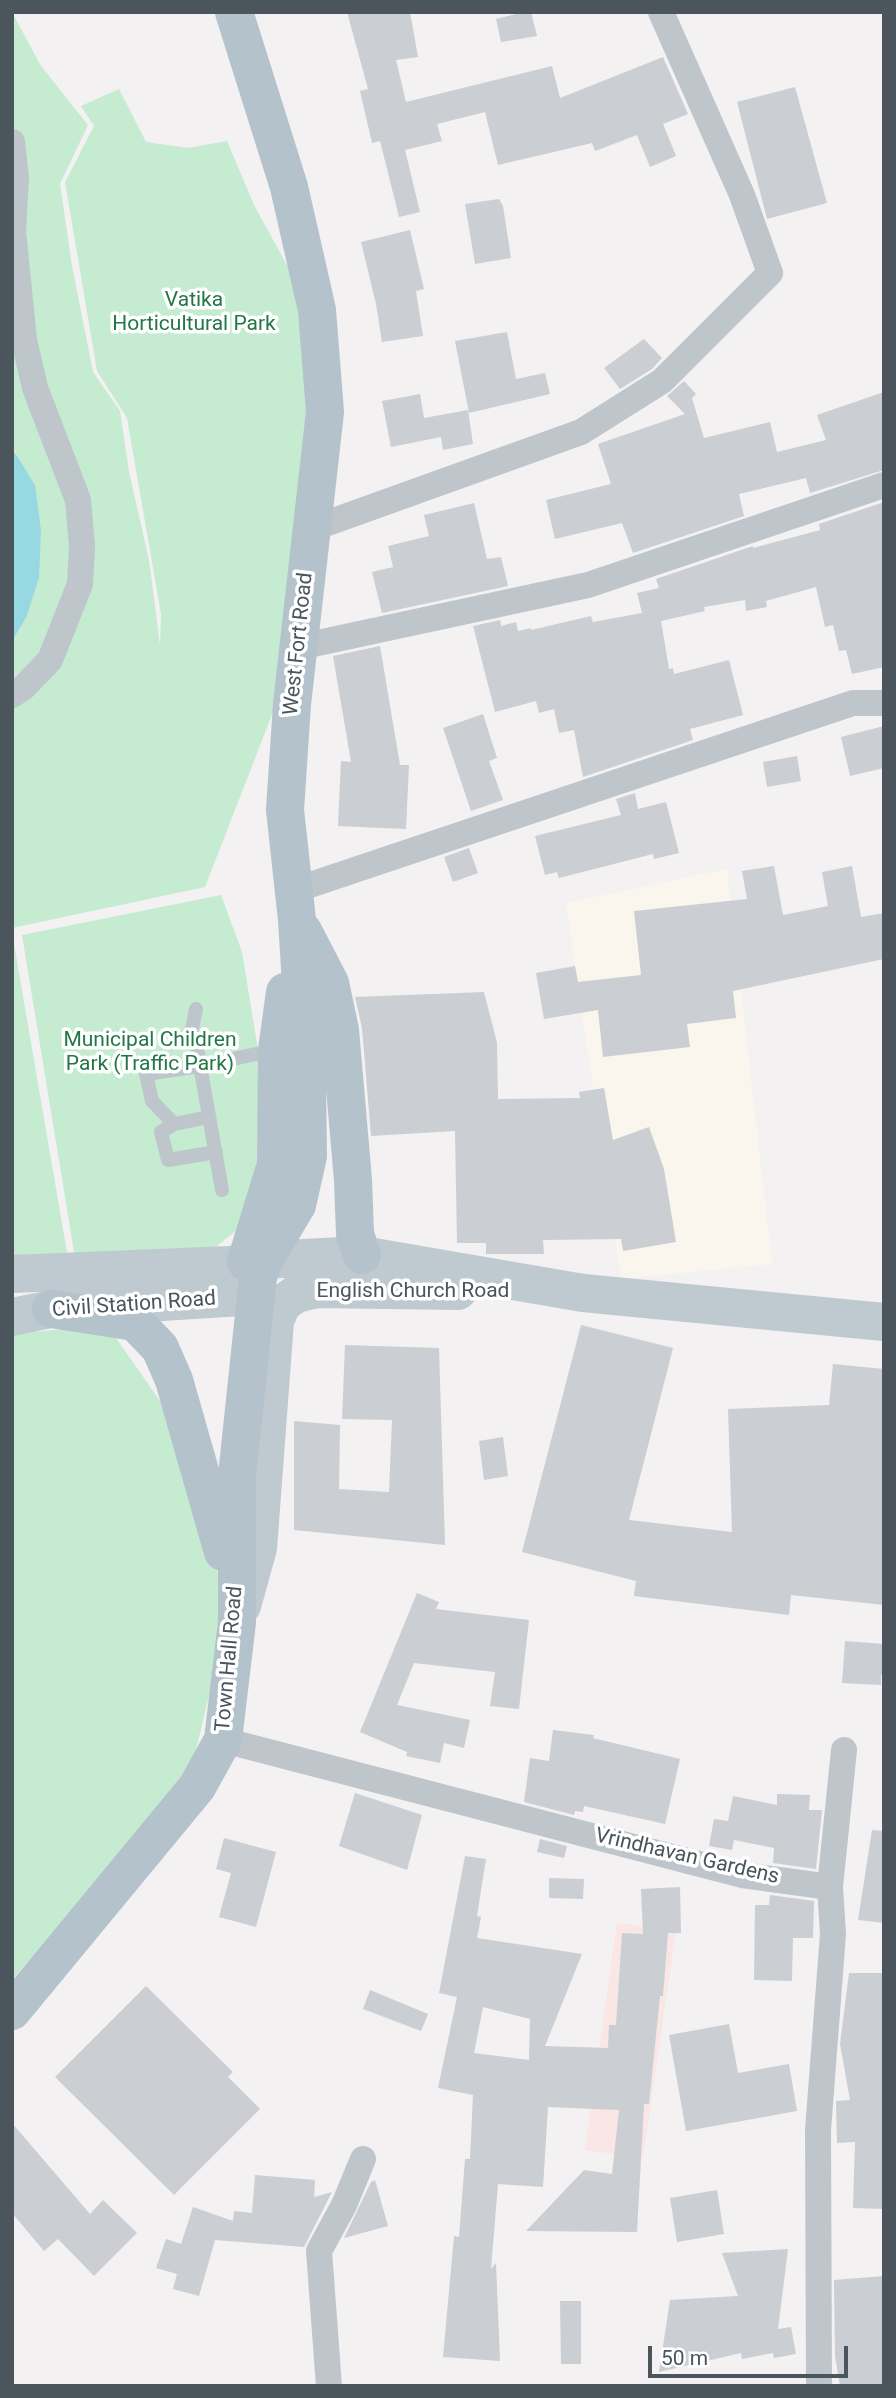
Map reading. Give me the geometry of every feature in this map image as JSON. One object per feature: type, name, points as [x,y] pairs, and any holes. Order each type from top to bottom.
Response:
[{"type":"main road","name":"West Fort Road","points":[[234,12],[289,187],[317,310],[325,412],[299,647],[285,810],[305,897],[308,1156],[297,1205],[256,1274]]},
{"type":"main road","points":[[12,1274],[256,1274],[276,1164],[277,1049],[305,897]]},
{"type":"main road","points":[[305,897],[330,983],[340,1030],[355,1234],[362,1255]]},
{"type":"main road","name":"English Church Road","points":[[256,1274],[362,1255],[583,1293],[884,1322]]},
{"type":"main road","name":"Civil Station Road","points":[[12,1317],[256,1274]]},
{"type":"main road","name":"Town Hall Road","points":[[12,2011],[197,1787],[223,1740],[237,1622],[237,1476],[256,1274]]},
{"type":"main road","name":"English Church Road","points":[[237,1622],[258,1548],[275,1321],[282,1304],[296,1294],[316,1289],[583,1293]]},
{"type":"main road","points":[[51,1309],[135,1322],[160,1348],[174,1380],[194,1444],[222,1546],[237,1622]]},
{"type":"street","points":[[312,529],[581,432],[662,381],[770,273],[742,195],[661,12]]},
{"type":"street","points":[[12,142],[16,178],[13,231],[24,340],[36,388],[78,500],[82,546],[80,584],[50,660],[23,688],[12,695]]},
{"type":"street","points":[[299,647],[588,585],[884,485]]},
{"type":"street","points":[[305,897],[436,843],[853,703],[884,703]]},
{"type":"street","name":"Vrindhavan Gardens","points":[[223,1740],[742,1875],[830,1886]]},
{"type":"street","points":[[819,2386],[818,2130],[832,1934],[830,1886],[844,1750]]},
{"type":"street","points":[[329,2386],[319,2251],[344,2205],[363,2159]]},
{"type":"lane","points":[[196,1009],[191,1034],[200,1066],[222,1190]]},
{"type":"lane","points":[[174,1124],[152,1101],[146,1074],[200,1066],[277,1049]]},
{"type":"lane","points":[[209,1117],[174,1124],[161,1132],[168,1160],[216,1152]]},
{"type":"shaded area","points":[[727,869],[772,1264],[621,1279],[566,903]]},
{"type":"shaded area","points":[[617,1923],[676,1931],[643,2158],[585,2150]]},
{"type":"green space","name":"Vatika Horticultural Park","points":[[12,12],[41,66],[88,125],[60,184],[72,266],[93,372],[120,411],[129,472],[149,560],[160,645],[161,614],[127,418],[97,371],[65,182],[94,126],[81,106],[119,89],[146,142],[188,148],[227,141],[254,205],[300,289],[320,416],[280,694],[205,887],[12,928],[12,641],[26,618],[16,452],[12,448]]},
{"type":"green space","name":"Municipal Children Park (Traffic Park)","points":[[221,895],[242,952],[260,1062],[257,1161],[237,1230],[197,1262],[78,1276],[22,935]]},
{"type":"green space","points":[[12,932],[71,1276],[12,1283]]},
{"type":"green space","points":[[107,1325],[162,1404],[212,1534],[218,1576],[220,1651],[190,1774],[12,1980],[12,1334]]},
{"type":"water","points":[[12,448],[35,485],[41,531],[39,578],[26,618],[12,641]]},
{"type":"building","points":[[347,12],[410,12],[418,57],[396,60],[406,102],[552,66],[560,98],[663,57],[688,114],[663,124],[676,156],[650,167],[637,135],[595,151],[592,143],[498,165],[485,112],[437,124],[442,141],[405,150],[420,212],[399,217],[380,141],[372,143],[360,91],[368,89]]},
{"type":"building","points":[[531,12],[537,36],[501,42],[496,19]]},
{"type":"building","points":[[795,87],[827,203],[767,219],[737,102]]},
{"type":"building","points":[[499,199],[503,206],[511,258],[475,264],[465,204]]},
{"type":"building","points":[[410,230],[424,289],[416,291],[423,336],[382,342],[361,242]]},
{"type":"building","points":[[507,332],[516,379],[545,373],[550,394],[469,413],[455,341]]},
{"type":"building","points":[[644,339],[662,358],[652,369],[620,389],[604,368]]},
{"type":"building","points":[[684,381],[696,394],[692,398],[704,438],[770,422],[777,452],[826,440],[817,415],[884,392],[884,470],[810,493],[806,478],[739,494],[744,516],[633,553],[622,523],[555,539],[546,500],[611,484],[598,444],[685,414],[667,396]]},
{"type":"building","points":[[420,394],[424,418],[468,410],[473,444],[443,450],[441,437],[391,447],[382,401]]},
{"type":"building","points":[[884,502],[884,667],[852,674],[846,650],[839,651],[833,625],[825,627],[816,587],[766,601],[767,607],[746,611],[745,600],[704,607],[705,611],[661,621],[669,669],[673,668],[674,674],[729,660],[743,715],[690,729],[693,740],[583,777],[574,730],[559,733],[554,709],[539,713],[536,701],[495,712],[473,626],[500,620],[501,626],[516,622],[518,631],[531,630],[591,616],[593,622],[642,613],[637,593],[659,588],[656,579],[753,546],[820,530],[819,524]]},
{"type":"building","points":[[474,503],[487,559],[501,557],[508,586],[382,613],[372,572],[393,567],[388,546],[429,536],[424,515]]},
{"type":"building","points":[[380,646],[400,765],[409,765],[406,829],[338,826],[341,761],[351,762],[333,656]]},
{"type":"building","points":[[483,714],[497,758],[489,761],[503,800],[471,811],[443,728]]},
{"type":"building","points":[[884,726],[884,768],[850,776],[841,737]]},
{"type":"building","points":[[797,756],[801,781],[767,787],[763,762]]},
{"type":"building","points":[[635,793],[638,809],[666,802],[679,853],[654,859],[653,854],[559,878],[557,872],[545,875],[535,836],[621,815],[616,799]]},
{"type":"building","points":[[469,848],[478,873],[453,882],[444,857]]},
{"type":"building","points":[[774,866],[783,915],[828,906],[822,872],[852,866],[861,917],[884,913],[884,959],[733,991],[736,1018],[687,1024],[690,1047],[603,1057],[598,1010],[544,1019],[536,973],[575,966],[578,982],[641,975],[634,911],[747,899],[742,871]]},
{"type":"building","points":[[484,992],[497,1043],[498,1099],[580,1098],[579,1092],[604,1088],[613,1140],[649,1127],[664,1169],[676,1242],[623,1251],[621,1239],[543,1240],[544,1254],[486,1254],[486,1243],[457,1243],[455,1131],[371,1136],[362,1028],[355,997]]},
{"type":"building","points":[[581,1325],[673,1348],[629,1520],[732,1532],[728,1409],[829,1405],[833,1364],[884,1369],[884,1605],[791,1595],[789,1615],[634,1596],[636,1581],[522,1552]]},
{"type":"building","points":[[345,1345],[439,1348],[445,1545],[294,1530],[294,1421],[340,1425],[339,1489],[389,1492],[392,1420],[342,1419]]},
{"type":"building","points":[[503,1437],[508,1476],[484,1480],[479,1441]]},
{"type":"building","points":[[417,1593],[439,1602],[436,1609],[529,1620],[519,1709],[490,1706],[495,1672],[414,1663],[397,1705],[470,1720],[464,1748],[444,1743],[440,1763],[406,1756],[407,1752],[360,1732]]},
{"type":"building","points":[[845,1641],[884,1644],[884,1675],[881,1675],[881,1685],[842,1683]]},
{"type":"building","points":[[553,1730],[594,1735],[593,1738],[680,1759],[665,1824],[584,1806],[583,1812],[575,1811],[574,1815],[524,1802],[530,1758],[549,1761]]},
{"type":"building","points":[[355,1793],[422,1815],[407,1870],[339,1846]]},
{"type":"building","points":[[777,1794],[810,1795],[809,1810],[822,1810],[816,1869],[773,1863],[774,1848],[734,1840],[732,1850],[709,1846],[714,1819],[728,1821],[733,1796],[777,1805]]},
{"type":"building","points":[[872,1830],[884,1831],[884,1923],[858,1920]]},
{"type":"building","points":[[224,1838],[276,1852],[256,1927],[219,1917],[231,1873],[216,1869]]},
{"type":"building","points":[[540,1839],[567,1846],[564,1858],[537,1852]]},
{"type":"building","points":[[465,1856],[486,1859],[477,1916],[481,1917],[477,1938],[582,1954],[545,2046],[608,2048],[609,2025],[616,2025],[622,1933],[643,1934],[641,1889],[680,1887],[681,1933],[668,1933],[649,2104],[644,2104],[637,2232],[526,2231],[584,2170],[612,2174],[619,2110],[548,2107],[543,2187],[498,2184],[491,2269],[496,2263],[500,2361],[443,2357],[454,2236],[459,2237],[465,2159],[470,2159],[473,2095],[438,2088],[457,1997],[439,1993]],"holes":[[[483,2007],[530,2019],[529,2060],[474,2053]]]},
{"type":"building","points":[[549,1878],[584,1879],[583,1899],[549,1898]]},
{"type":"building","points":[[770,1895],[814,1901],[813,1938],[793,1938],[792,1981],[754,1980],[755,1905],[769,1905]]},
{"type":"building","points":[[849,1973],[884,1973],[882,2209],[853,2208],[855,2142],[837,2143],[836,2101],[850,2100],[840,2044]]},
{"type":"building","points":[[146,1986],[233,2072],[228,2077],[260,2109],[174,2195],[55,2077]]},
{"type":"building","points":[[370,1990],[428,2014],[421,2031],[363,2009]]},
{"type":"building","points":[[729,2024],[738,2073],[789,2064],[797,2111],[686,2131],[669,2035]]},
{"type":"building","points":[[12,2123],[90,2214],[103,2200],[137,2233],[94,2276],[58,2239],[44,2251],[12,2213]]},
{"type":"building","points":[[255,2175],[315,2180],[314,2197],[332,2192],[304,2247],[215,2240],[199,2296],[173,2289],[177,2274],[156,2268],[166,2239],[181,2244],[193,2207],[233,2221],[234,2211],[252,2213]]},
{"type":"building","points":[[375,2180],[388,2226],[344,2238],[371,2182]]},
{"type":"building","points":[[717,2190],[724,2234],[677,2242],[670,2198]]},
{"type":"building","points":[[788,2249],[778,2329],[791,2327],[796,2354],[774,2358],[773,2353],[742,2359],[741,2353],[659,2372],[670,2300],[738,2296],[722,2253]]},
{"type":"building","points":[[884,2276],[884,2386],[840,2386],[835,2356],[834,2280]]},
{"type":"building","points":[[560,2301],[581,2301],[581,2364],[561,2364]]}]
